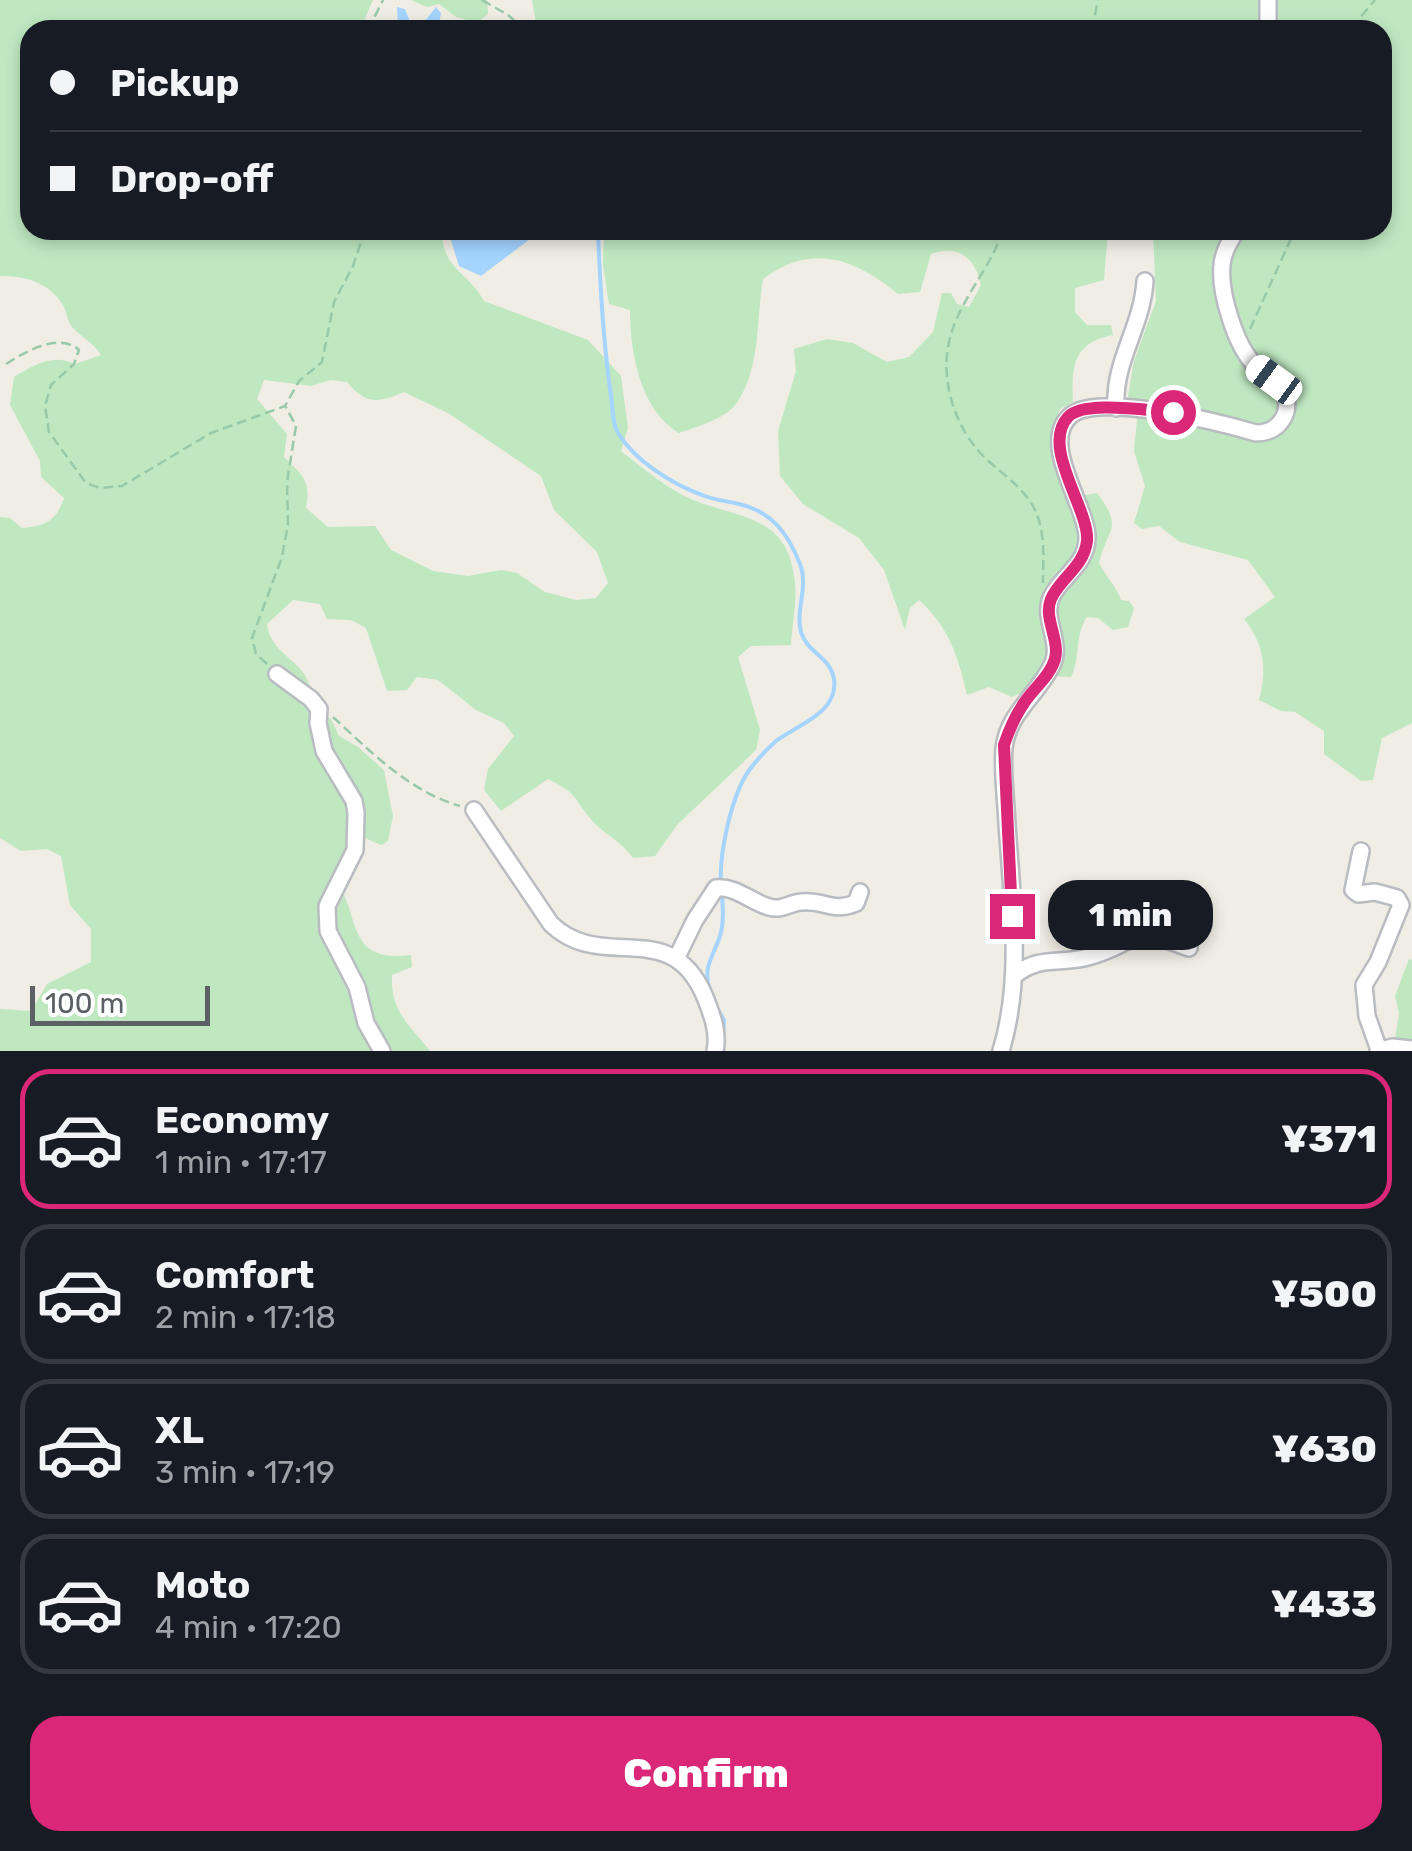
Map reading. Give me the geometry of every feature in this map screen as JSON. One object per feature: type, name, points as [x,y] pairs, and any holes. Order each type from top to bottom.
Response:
[{"type":"street","points":[[1001,1051],[1010,1019],[1014,976],[1004,745],[1024,702],[1054,660],[1056,645],[1048,606],[1053,593],[1083,557],[1088,538],[1066,480],[1062,430],[1068,416],[1082,409],[1116,408],[1173,412],[1256,433],[1270,433],[1278,428],[1286,398],[1282,387],[1244,352],[1222,280],[1222,262],[1232,240]]},
{"type":"street","points":[[1116,408],[1117,371],[1141,313],[1145,281]]},
{"type":"street","points":[[277,674],[311,699],[319,710],[324,751],[354,800],[355,850],[327,906],[328,931],[357,987],[366,1023],[382,1051]]},
{"type":"street","points":[[474,810],[551,924],[565,938],[584,944],[652,950],[676,957],[689,966],[698,982],[716,1044]]},
{"type":"street","points":[[1361,851],[1353,890],[1358,894],[1375,892],[1398,898],[1401,904],[1378,962],[1364,985],[1368,1016],[1379,1051],[1392,1047],[1412,1049]]},
{"type":"street","points":[[676,957],[716,888],[726,887],[770,908],[782,909],[800,902],[835,909],[846,907],[856,903],[860,892]]},
{"type":"street","points":[[1014,976],[1033,962],[1106,952],[1145,932],[1189,948]]},
{"type":"path","points":[[482,0],[514,20]]},
{"type":"path","points":[[1358,20],[1375,0]]},
{"type":"path","points":[[6,364],[22,354],[61,342],[72,343],[80,350],[74,364],[51,385],[45,406],[48,432],[86,482],[100,488],[122,486],[211,432],[285,406],[299,381],[322,362],[334,302],[362,240]]},
{"type":"path","points":[[999,240],[958,318],[948,347],[947,382],[954,412],[976,448],[1033,506],[1043,531],[1043,594],[1048,606]]},
{"type":"path","points":[[1244,352],[1251,327],[1290,240]]},
{"type":"path","points":[[277,674],[256,654],[252,638],[282,558],[288,524],[287,482],[296,426],[285,406]]},
{"type":"path","points":[[319,710],[326,711],[376,756],[424,791],[474,810]]},
{"type":"green space","points":[[0,0],[373,0],[364,20],[20,20],[20,240],[443,240],[450,261],[484,301],[588,340],[621,376],[628,428],[621,451],[684,496],[756,521],[782,542],[791,560],[795,584],[791,645],[751,646],[738,657],[760,730],[756,750],[677,825],[655,856],[633,858],[595,824],[569,792],[548,779],[501,811],[484,790],[488,769],[514,736],[504,723],[476,710],[438,680],[417,677],[407,690],[387,691],[366,628],[351,620],[327,619],[320,604],[293,600],[267,624],[277,646],[307,680],[311,708],[331,719],[339,736],[384,770],[393,816],[388,841],[381,845],[365,838],[351,840],[349,858],[333,878],[364,943],[389,956],[411,955],[412,967],[392,975],[394,999],[430,1051],[0,1051],[0,1009],[31,1011],[47,984],[91,962],[91,929],[70,905],[61,856],[47,849],[21,851],[0,838],[0,517],[10,518],[22,528],[38,526],[54,517],[64,498],[41,477],[40,461],[10,405],[14,377],[43,362],[75,364],[101,355],[72,327],[63,305],[51,291],[18,277],[0,276]],"holes":[[[264,380],[311,386],[330,380],[347,382],[360,395],[373,400],[404,392],[448,413],[541,476],[554,510],[597,552],[608,583],[596,598],[576,600],[545,592],[517,573],[501,570],[468,576],[433,571],[391,550],[375,526],[328,527],[306,508],[304,479],[284,457],[287,434],[257,399]]]},
{"type":"green space","points":[[411,0],[487,0],[488,14],[481,20],[466,20],[439,4],[427,7]]},
{"type":"green space","points":[[532,0],[1412,0],[1412,723],[1382,738],[1373,780],[1361,781],[1324,754],[1324,731],[1295,712],[1281,711],[1259,700],[1262,658],[1244,619],[1275,597],[1248,560],[1180,542],[1159,526],[1142,529],[1134,523],[1145,486],[1134,451],[1137,420],[1128,396],[1134,361],[1156,301],[1153,240],[1392,240],[1392,20],[535,20]]},
{"type":"green space","points":[[604,240],[1107,240],[1104,280],[1075,288],[1075,312],[1087,325],[1111,325],[1113,335],[1090,343],[1078,358],[1073,402],[1060,409],[1052,450],[1064,490],[1081,496],[1097,493],[1110,514],[1112,528],[1099,563],[1121,600],[1129,601],[1134,608],[1128,627],[1113,630],[1098,618],[1087,617],[1071,677],[1036,675],[1023,692],[1012,697],[989,687],[967,695],[951,643],[929,610],[919,600],[910,608],[905,630],[884,570],[859,538],[803,504],[780,476],[778,431],[796,371],[794,349],[827,339],[853,343],[887,362],[909,357],[933,332],[942,293],[951,293],[957,304],[969,307],[981,285],[975,267],[964,256],[950,251],[931,254],[920,292],[898,294],[849,264],[816,258],[798,261],[763,279],[754,360],[744,390],[736,404],[718,418],[679,433],[666,423],[646,395],[635,361],[630,310],[609,304]]},
{"type":"green space","points":[[1409,959],[1412,1042],[1395,1040],[1399,1013],[1395,996]]},
{"type":"water","points":[[397,7],[405,9],[409,20],[398,20]]},
{"type":"water","points":[[436,7],[441,13],[440,20],[426,20]]},
{"type":"water","points":[[451,240],[529,240],[481,276],[459,266]]},
{"type":"waterway","points":[[599,240],[604,334],[616,429],[634,453],[667,478],[707,497],[751,508],[778,526],[802,573],[801,632],[828,665],[834,679],[834,691],[823,709],[776,741],[743,780],[728,825],[721,885]]},
{"type":"waterway","points":[[710,991],[708,969],[721,931],[722,895]]},
{"type":"waterway","points":[[715,1005],[724,1020],[723,1037]]},
{"type":"route","points":[[1012,916],[1004,745],[1024,702],[1054,660],[1056,645],[1048,606],[1053,593],[1083,557],[1088,538],[1066,480],[1062,430],[1068,416],[1082,409],[1173,412]]}]
